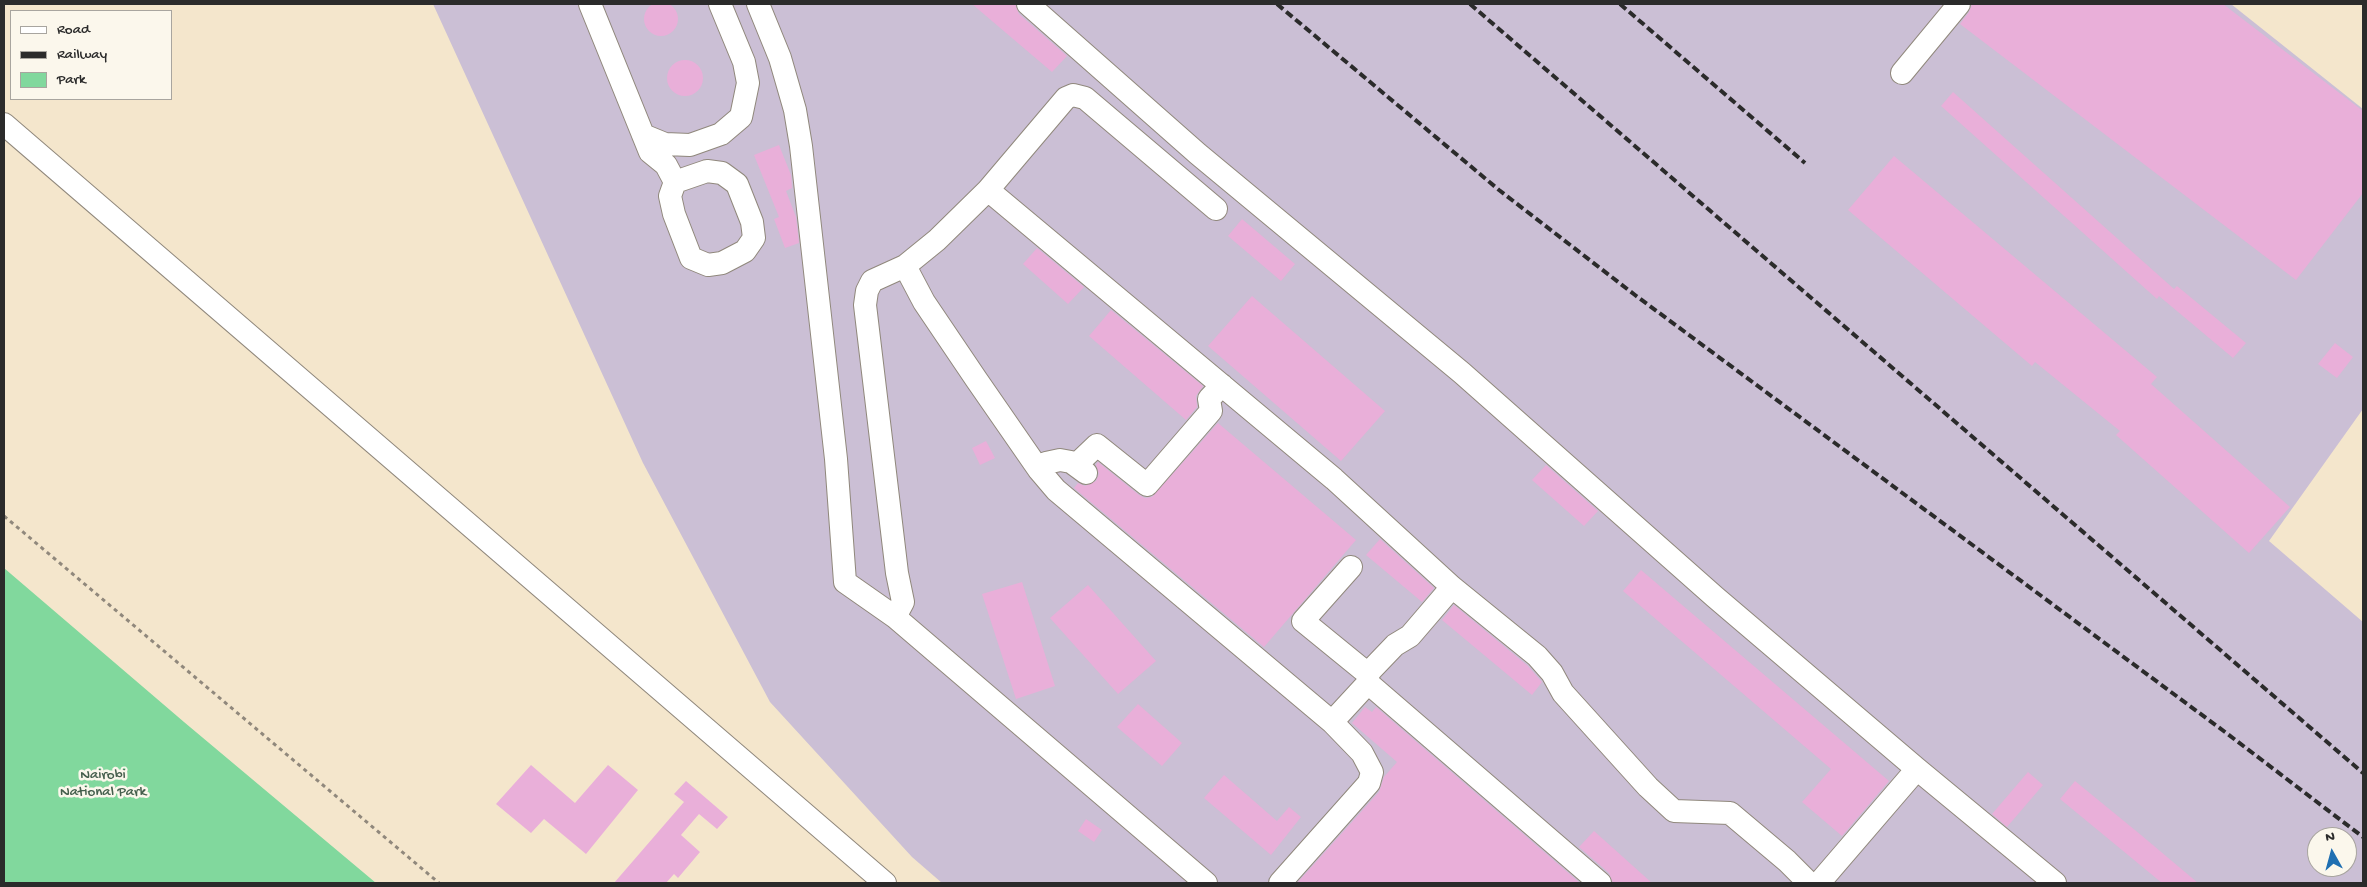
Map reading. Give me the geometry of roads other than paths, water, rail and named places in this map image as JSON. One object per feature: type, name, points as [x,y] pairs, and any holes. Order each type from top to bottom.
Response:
[{"type":"lane","points":[[590,4],[650,152],[666,165],[675,182]]},
{"type":"lane","points":[[643,135],[665,144],[690,145],[721,134],[741,117],[748,83],[744,62],[720,4]]},
{"type":"lane","points":[[758,4],[780,58],[795,110],[801,146],[836,459],[845,582],[895,617],[1206,883]]},
{"type":"lane","points":[[1028,4],[1198,154],[1462,373],[1715,597],[1916,769],[2054,883]]},
{"type":"lane","points":[[1902,74],[1959,4]]},
{"type":"lane","points":[[895,617],[903,602],[897,573],[865,306],[867,290],[872,281],[905,266],[937,240],[988,190],[1066,98],[1073,95],[1085,98],[1216,209]]},
{"type":"lane","points":[[4,124],[885,883]]},
{"type":"lane","points":[[988,190],[1334,479],[1452,587],[1537,656],[1552,673],[1563,693],[1648,787],[1674,811],[1730,813],[1780,855],[1809,883]]},
{"type":"lane","points":[[905,266],[924,302],[1039,470],[1063,496],[1332,722],[1362,753],[1372,772],[1369,783],[1280,883]]},
{"type":"lane","points":[[1039,470],[1046,463],[1060,460],[1081,469],[1097,445],[1147,486],[1211,411],[1209,399],[1222,385]]},
{"type":"lane","points":[[1351,567],[1303,621],[1600,883]]},
{"type":"lane","points":[[1332,722],[1395,645],[1410,636],[1452,587]]},
{"type":"lane","points":[[1819,883],[1916,769]]},
{"type":"railway","points":[[1277,4],[1499,190],[1635,295],[2225,732],[2363,837]]},
{"type":"railway","points":[[1470,4],[2363,773]]},
{"type":"railway","points":[[1620,4],[1805,163]]},
{"type":"park label","name":"Nairobi National Park","points":[[103,784]]}]
